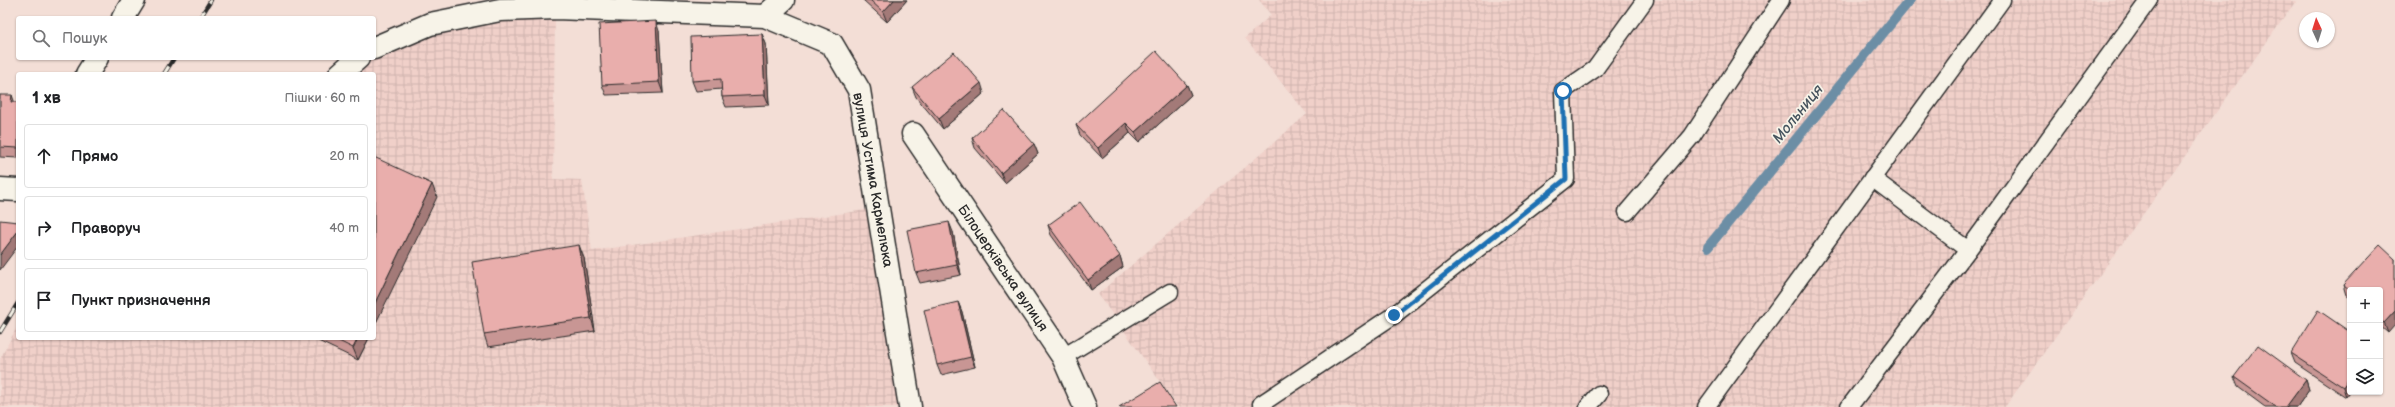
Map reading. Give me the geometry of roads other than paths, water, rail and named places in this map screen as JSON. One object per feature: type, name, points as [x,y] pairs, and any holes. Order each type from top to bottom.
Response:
[{"type":"street","points":[[124,16],[134,0]]},
{"type":"street","points":[[765,16],[783,0]]},
{"type":"street","name":"вулиця Устима Кармелюка","points":[[376,47],[430,24],[500,10],[560,4],[765,16],[832,44],[859,90],[910,407]]},
{"type":"street","points":[[88,72],[96,60]]},
{"type":"street","points":[[342,72],[356,60]]},
{"type":"street","name":"Білоцерківська вулиця","points":[[913,134],[1063,357],[1085,407]]},
{"type":"street","points":[[0,189],[16,190]]},
{"type":"lane","points":[[1260,406],[1394,315],[1566,179],[1563,91],[1595,69],[1645,0]]},
{"type":"lane","points":[[1627,212],[1692,136],[1781,0]]},
{"type":"lane","points":[[1706,407],[2002,0]]},
{"type":"lane","points":[[1850,407],[1968,250],[2149,0]]},
{"type":"lane","points":[[1872,178],[1968,250]]},
{"type":"lane","points":[[1063,357],[1170,292]]},
{"type":"lane","points":[[1588,407],[1599,394]]},
{"type":"waterway","name":"Мольниця","points":[[1708,247],[1910,0]]},
{"type":"railway","points":[[201,16],[211,0]]},
{"type":"railway","points":[[165,72],[173,60]]},
{"type":"railway","points":[[0,332],[16,306]]}]
